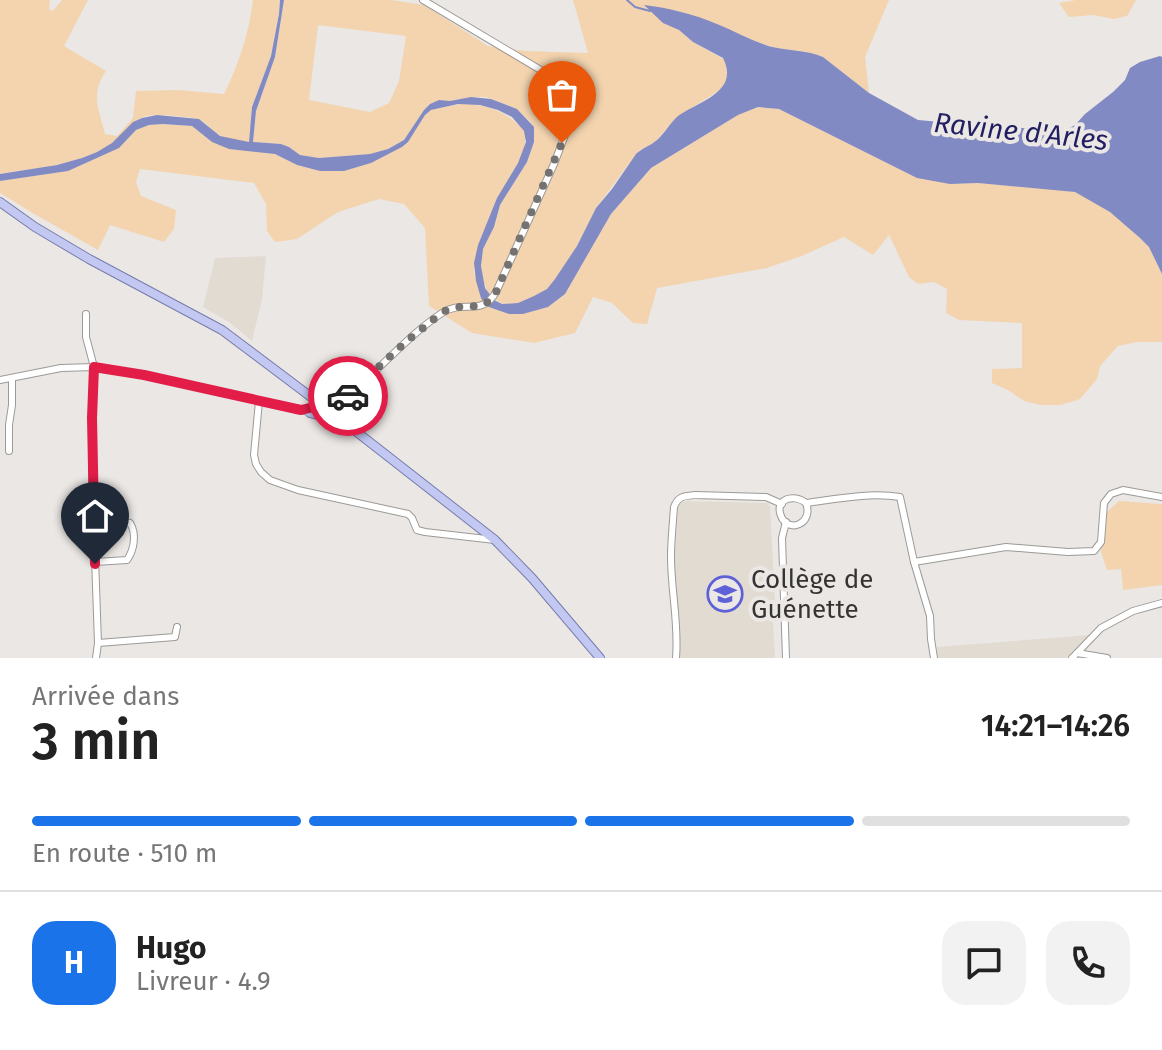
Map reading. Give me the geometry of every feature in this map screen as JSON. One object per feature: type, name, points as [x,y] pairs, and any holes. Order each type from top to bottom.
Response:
[{"type":"main road","points":[[0,202],[89,259],[222,330],[327,409],[495,540],[600,658]]},
{"type":"main road","points":[[307,394],[306,411],[344,422]]},
{"type":"street","points":[[0,380],[61,368],[94,367],[306,411],[327,409],[406,340],[445,311],[484,305],[493,297],[554,164],[568,127],[571,104],[566,89],[554,78],[423,0]]},
{"type":"street","points":[[86,314],[86,337],[94,367],[92,432],[96,658]]},
{"type":"street","points":[[9,451],[12,378]]},
{"type":"street","points":[[259,401],[254,455],[261,472],[270,480],[298,490],[408,514],[417,530],[495,540]]},
{"type":"street","points":[[914,562],[1006,547],[1094,551],[1101,542],[1104,503],[1111,494],[1123,490],[1162,497]]},
{"type":"street","points":[[676,658],[678,639],[670,559],[677,499],[695,495],[766,497],[782,504]]},
{"type":"street","points":[[806,503],[888,495],[900,497],[930,616],[934,658]]},
{"type":"street","points":[[794,497],[806,503],[809,512],[806,520],[798,525],[786,522],[780,513],[786,500],[794,497]]},
{"type":"street","points":[[94,519],[130,523],[135,534],[133,549],[127,560],[95,562]]},
{"type":"street","points":[[786,522],[782,538],[786,658]]},
{"type":"street","points":[[1075,656],[1101,628],[1133,611],[1162,603]]},
{"type":"street","points":[[98,643],[175,637],[177,627]]},
{"type":"street","points":[[1075,656],[1107,658]]},
{"type":"shaded area","points":[[0,0],[50,0],[49,9],[53,11],[62,0],[88,0],[64,46],[106,71],[98,87],[98,109],[105,134],[117,136],[133,118],[136,91],[178,90],[224,94],[243,48],[253,0],[280,0],[271,56],[252,107],[249,142],[223,137],[197,119],[148,116],[136,121],[112,143],[86,157],[0,174]]},
{"type":"shaded area","points":[[284,0],[391,0],[424,5],[488,46],[588,53],[573,0],[889,0],[865,57],[869,93],[823,57],[768,46],[674,10],[663,22],[725,60],[727,75],[723,88],[677,117],[655,142],[636,154],[596,208],[577,246],[555,279],[547,289],[518,303],[502,304],[488,294],[481,266],[483,249],[500,205],[527,162],[534,142],[531,123],[517,109],[486,97],[439,100],[424,110],[404,140],[388,149],[370,154],[319,158],[300,155],[281,144],[253,142],[256,111],[275,57]],"holes":[[[318,25],[406,36],[399,81],[389,103],[370,112],[309,100]]]},
{"type":"shaded area","points":[[1136,0],[1127,16],[1114,19],[1093,15],[1069,17],[1059,3]]},
{"type":"shaded area","points":[[465,103],[498,111],[525,131],[525,147],[497,198],[478,245],[474,272],[483,303],[509,314],[523,314],[548,307],[565,294],[611,214],[651,168],[738,115],[758,107],[779,109],[950,184],[978,183],[1061,190],[1090,199],[1119,218],[1149,247],[1162,274],[1162,342],[1118,346],[1100,366],[1097,379],[1080,399],[1061,405],[1024,401],[992,383],[992,369],[1022,368],[1022,323],[959,320],[946,313],[947,289],[934,282],[918,284],[909,277],[889,235],[873,255],[844,237],[767,268],[657,288],[647,324],[633,323],[612,303],[593,297],[575,333],[534,343],[472,333],[429,306],[425,228],[404,204],[379,199],[338,212],[297,239],[275,242],[267,231],[266,204],[254,183],[140,169],[136,182],[141,196],[176,210],[174,229],[164,242],[110,225],[98,250],[0,193],[0,181],[67,171],[119,148],[136,130],[163,124],[192,126],[212,142],[275,154],[297,165],[320,171],[344,171],[371,163],[402,147],[431,110]]},
{"type":"shaded area","points":[[266,256],[262,299],[252,341],[229,322],[203,307],[215,258]]},
{"type":"shaded area","name":"Collège de Guénette","points":[[684,501],[767,503],[770,506],[775,658],[678,658],[674,569],[678,507]]},
{"type":"shaded area","points":[[1119,501],[1162,504],[1162,585],[1123,590],[1121,569],[1107,570],[1101,552],[1107,512]]},
{"type":"shaded area","points":[[1090,635],[1066,658],[937,658],[937,647]]},
{"type":"water","name":"Ravine d'Arles","points":[[280,0],[284,0],[275,57],[256,111],[253,142],[281,144],[300,155],[319,158],[370,154],[404,140],[430,104],[439,100],[471,97],[491,99],[517,109],[534,127],[534,142],[527,162],[500,205],[483,249],[481,266],[485,288],[494,300],[502,304],[518,303],[547,289],[577,246],[596,208],[636,154],[657,140],[678,116],[715,94],[726,79],[723,58],[663,23],[644,5],[699,17],[768,46],[823,57],[869,93],[918,120],[952,123],[984,120],[1022,128],[1068,129],[1113,92],[1125,80],[1130,68],[1140,62],[1162,57],[1162,274],[1149,247],[1140,238],[1110,212],[1075,192],[978,183],[950,184],[917,178],[779,109],[758,107],[738,115],[651,168],[611,214],[565,294],[548,307],[523,314],[509,314],[486,306],[476,281],[474,263],[478,245],[497,198],[518,163],[526,142],[524,131],[512,117],[480,105],[458,104],[431,110],[402,147],[371,163],[344,171],[320,171],[297,165],[275,154],[229,149],[212,142],[192,126],[163,124],[136,130],[119,148],[68,171],[0,181],[0,174],[57,165],[97,152],[112,143],[133,122],[157,115],[199,119],[220,136],[249,142],[252,107],[271,56]]},
{"type":"waterway","points":[[627,0],[635,7],[650,11]]},
{"type":"way so far","points":[[348,396],[406,340],[445,311],[489,303],[562,143]]},
{"type":"place","name":"Collège de Guénette","points":[[725,594]]},
{"type":"route","points":[[95,564],[92,472],[94,367],[301,410],[322,405],[331,412],[348,396]]}]
